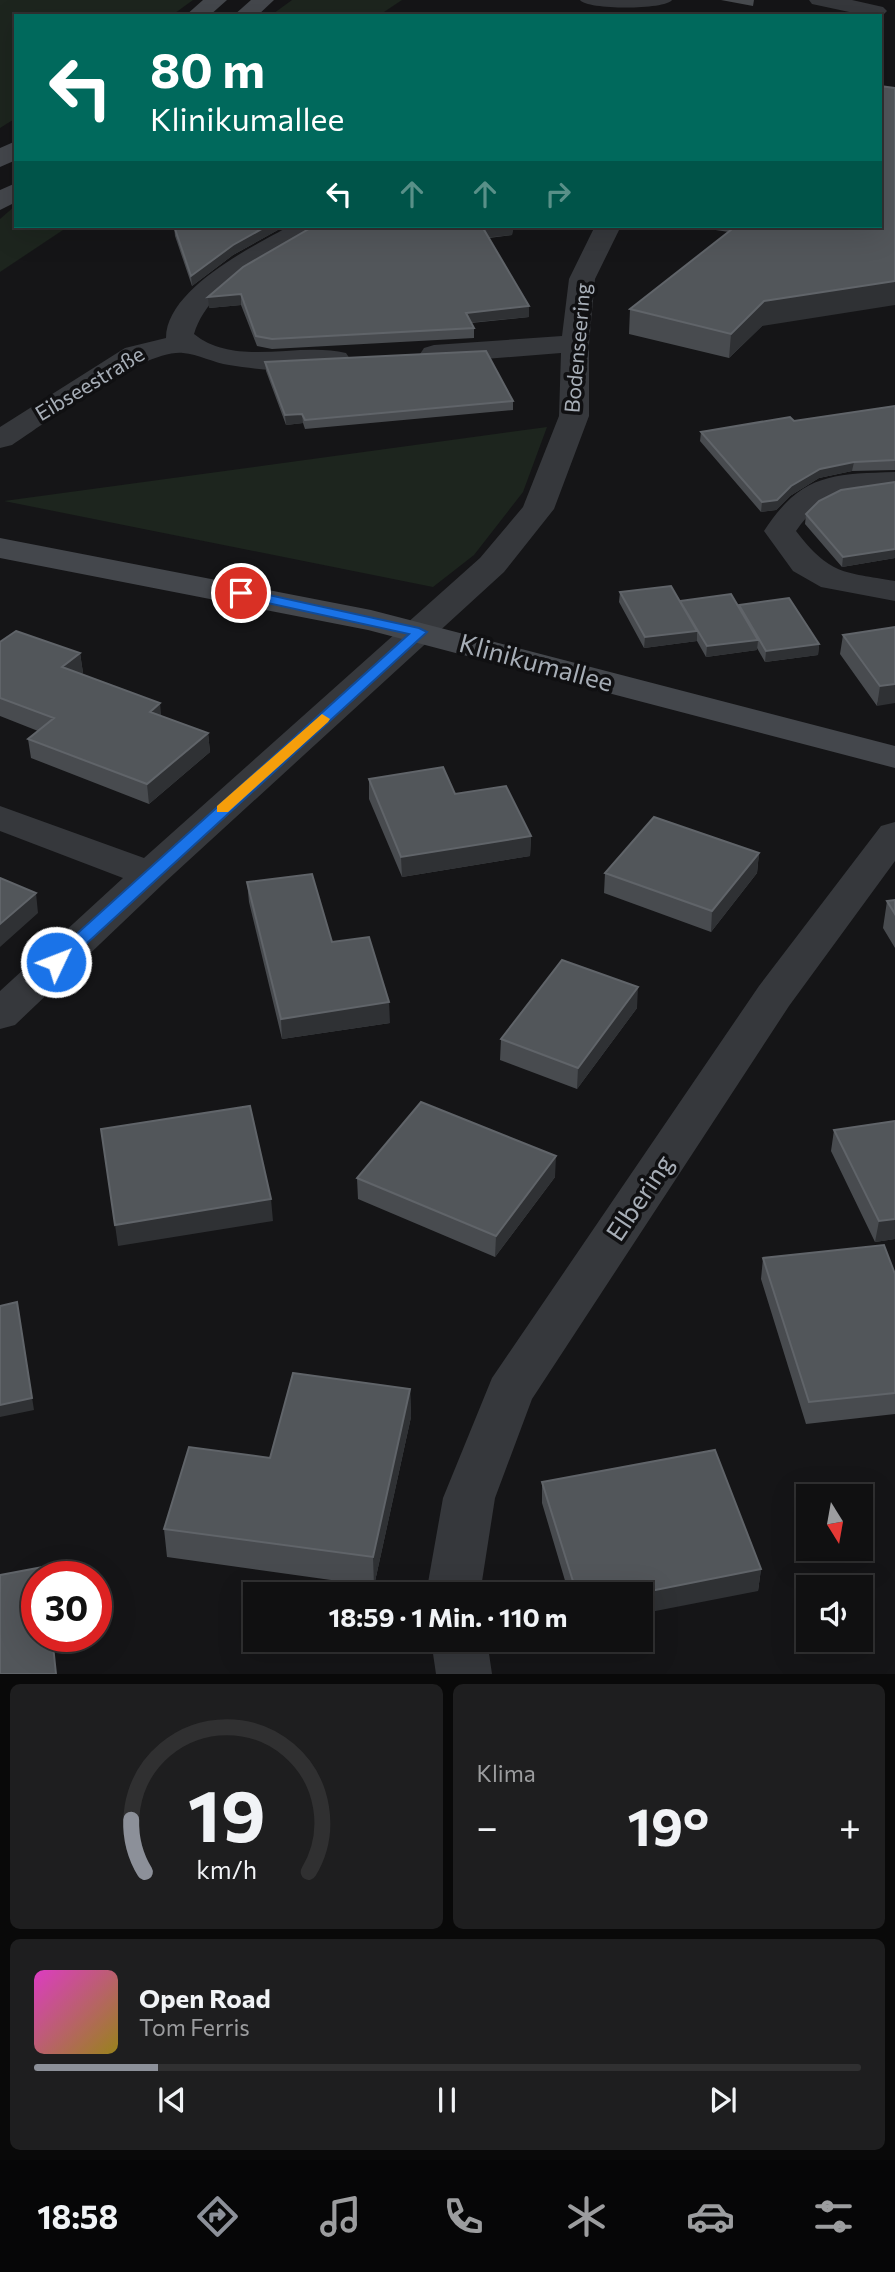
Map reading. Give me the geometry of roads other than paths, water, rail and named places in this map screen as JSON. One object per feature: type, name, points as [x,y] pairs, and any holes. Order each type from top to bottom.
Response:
[{"type":"street","points":[[198,14],[217,0]]},
{"type":"street","points":[[246,14],[264,0]]},
{"type":"street","points":[[590,0],[662,0]]},
{"type":"street","points":[[819,0],[880,9]]},
{"type":"street","name":"Eibseestraße","points":[[185,344],[179,336],[180,329],[202,296],[248,262],[306,228]]},
{"type":"street","name":"Bodenseering","points":[[0,1015],[150,874],[492,565],[538,509],[573,416],[575,344],[582,279],[607,228]]},
{"type":"street","name":"Eibseestraße","points":[[1,439],[135,354],[162,345],[185,344],[254,360],[358,358]]},
{"type":"street","points":[[410,355],[575,344]]},
{"type":"street","points":[[895,481],[845,483],[809,494],[791,512],[780,531],[805,564],[833,580],[895,591]]},
{"type":"street","name":"Klinikumallee","points":[[3,550],[188,582],[419,632],[895,757]]},
{"type":"street","points":[[0,818],[150,874]]},
{"type":"street","name":"Elbering","points":[[455,1582],[469,1498],[510,1392],[774,996],[895,834]]},
{"type":"street","points":[[461,1652],[464,1674]]}]
